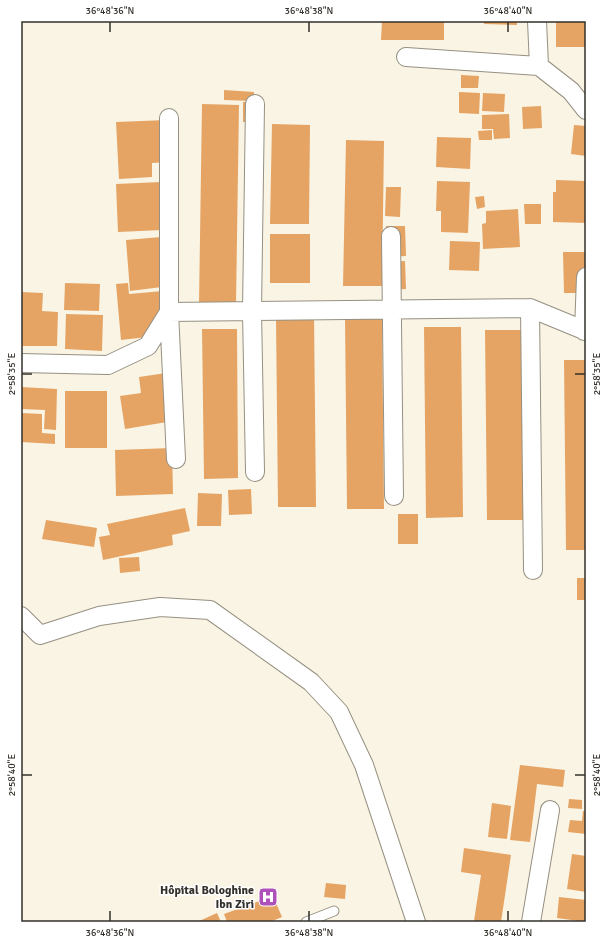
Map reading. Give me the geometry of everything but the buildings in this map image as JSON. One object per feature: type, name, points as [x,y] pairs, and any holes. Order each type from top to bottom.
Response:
[{"type":"street","points":[[538,21],[539,66]]},
{"type":"street","points":[[406,58],[539,66],[571,91],[586,110]]},
{"type":"street","points":[[255,104],[252,311],[255,472]]},
{"type":"street","points":[[169,118],[169,312],[176,459]]},
{"type":"street","points":[[392,236],[394,496]]},
{"type":"street","points":[[169,312],[392,311],[530,308],[585,331],[586,278]]},
{"type":"street","points":[[530,308],[533,570]]},
{"type":"street","points":[[21,363],[108,365],[148,346],[169,312]]},
{"type":"street","points":[[21,616],[40,635],[99,616],[160,607],[210,610],[311,682],[339,712],[364,765],[416,922]]},
{"type":"street","points":[[531,922],[550,810]]},
{"type":"lane","points":[[306,922],[334,911]]},
{"type":"place","name":"Hôpital Bologhine Ibn Ziri","points":[[268,897]]}]
